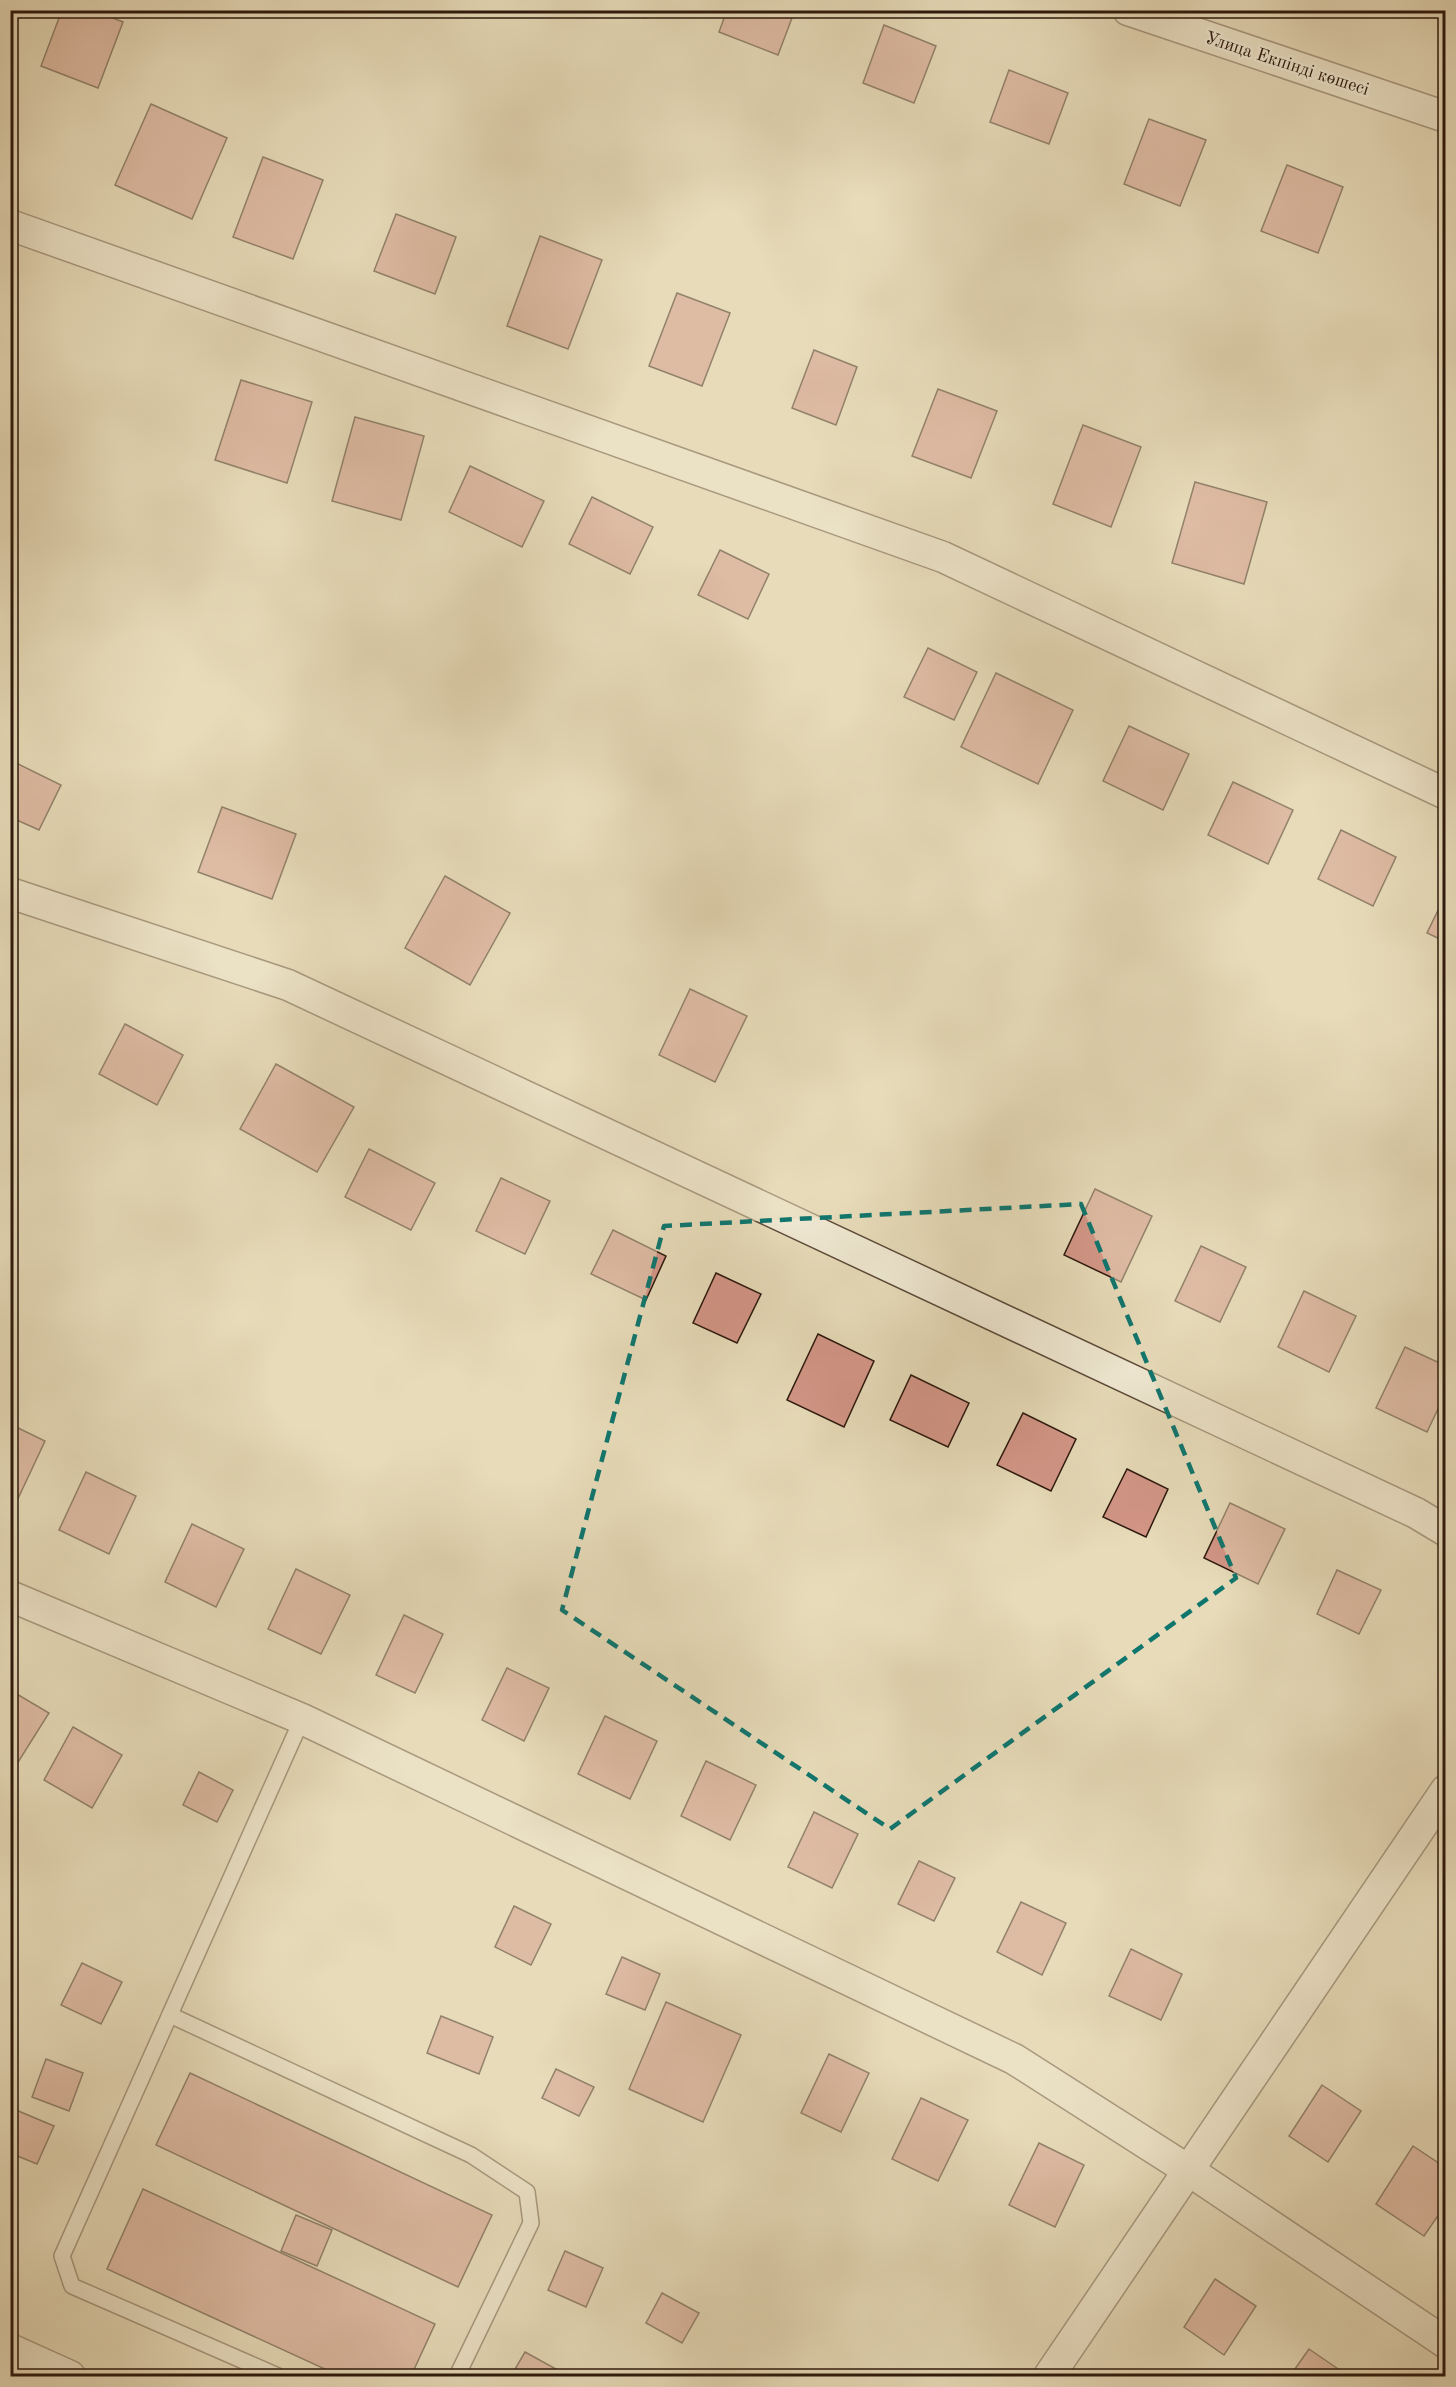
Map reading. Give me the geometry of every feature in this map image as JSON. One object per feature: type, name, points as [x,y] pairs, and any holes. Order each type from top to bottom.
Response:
[{"type":"street","name":"Улица Екпінді көшесі","points":[[1128,10],[1446,117]]},
{"type":"street","points":[[10,225],[943,557],[1443,788]]},
{"type":"street","points":[[10,893],[288,985],[1416,1513],[1446,1531]]},
{"type":"street","points":[[10,1596],[303,1719],[1014,2059],[1188,2170],[1446,2343]]},
{"type":"street","points":[[1049,2376],[1446,1790]]},
{"type":"street","points":[[10,2349],[70,2376]]},
{"type":"lane","points":[[278,2376],[72,2286],[62,2256],[303,1719]]},
{"type":"lane","points":[[170,2015],[471,2155],[527,2192],[531,2223],[457,2376]]},
{"type":"highlighted area","points":[[1081,1204],[1236,1578],[890,1829],[562,1610],[664,1226]]},
{"type":"building","points":[[62,10],[93,10],[123,22],[98,88],[41,66]]},
{"type":"building","points":[[627,10],[648,10],[645,18]]},
{"type":"building","points":[[727,10],[795,10],[778,55],[719,32]]},
{"type":"building","points":[[884,25],[936,46],[914,103],[863,83]]},
{"type":"building","points":[[1009,70],[1068,93],[1049,144],[990,122]]},
{"type":"building","points":[[151,104],[227,138],[192,219],[115,185]]},
{"type":"building","points":[[1149,119],[1206,140],[1180,206],[1124,184]]},
{"type":"building","points":[[263,157],[323,180],[293,259],[233,237]]},
{"type":"building","points":[[1287,165],[1343,187],[1318,253],[1261,231]]},
{"type":"building","points":[[396,214],[456,237],[435,294],[374,271]]},
{"type":"building","points":[[540,236],[602,260],[568,349],[507,326]]},
{"type":"building","points":[[677,293],[730,313],[702,386],[649,366]]},
{"type":"building","points":[[814,350],[857,367],[836,425],[792,408]]},
{"type":"building","points":[[241,380],[312,402],[287,483],[215,460]]},
{"type":"building","points":[[938,389],[997,411],[971,478],[912,456]]},
{"type":"building","points":[[355,417],[424,436],[401,520],[332,501]]},
{"type":"building","points":[[1083,425],[1141,447],[1111,527],[1053,504]]},
{"type":"building","points":[[470,466],[544,501],[522,547],[449,512]]},
{"type":"building","points":[[1195,482],[1267,502],[1244,584],[1172,563]]},
{"type":"building","points":[[592,497],[653,527],[630,574],[569,544]]},
{"type":"building","points":[[720,550],[769,574],[748,619],[698,595]]},
{"type":"building","points":[[928,648],[977,672],[954,720],[904,697]]},
{"type":"building","points":[[996,673],[1073,710],[1038,784],[961,747]]},
{"type":"building","points":[[1129,726],[1189,754],[1163,810],[1103,781]]},
{"type":"building","points":[[10,760],[61,785],[39,830],[10,817]]},
{"type":"building","points":[[1233,782],[1293,810],[1268,864],[1208,835]]},
{"type":"building","points":[[222,807],[296,834],[272,899],[198,872]]},
{"type":"building","points":[[1341,830],[1396,857],[1373,906],[1318,879]]},
{"type":"building","points":[[445,876],[510,913],[470,985],[405,948]]},
{"type":"building","points":[[1446,894],[1446,942],[1427,933]]},
{"type":"building","points":[[690,989],[747,1016],[715,1082],[659,1055]]},
{"type":"building","points":[[125,1024],[183,1055],[157,1105],[99,1074]]},
{"type":"building","points":[[276,1064],[354,1107],[317,1172],[240,1129]]},
{"type":"building","points":[[369,1149],[435,1183],[411,1230],[345,1197]]},
{"type":"building","points":[[501,1178],[550,1201],[525,1254],[476,1231]]},
{"type":"building","points":[[1095,1189],[1152,1216],[1121,1282],[1064,1255]]},
{"type":"building","points":[[613,1230],[666,1256],[646,1300],[591,1274]]},
{"type":"building","points":[[1201,1246],[1246,1267],[1220,1322],[1175,1301]]},
{"type":"building","points":[[716,1273],[761,1294],[737,1343],[693,1323]]},
{"type":"building","points":[[1304,1291],[1356,1316],[1329,1372],[1278,1347]]},
{"type":"building","points":[[818,1334],[874,1361],[844,1427],[787,1400]]},
{"type":"building","points":[[1405,1347],[1446,1366],[1446,1392],[1427,1432],[1376,1408]]},
{"type":"building","points":[[911,1375],[969,1403],[948,1447],[890,1420]]},
{"type":"building","points":[[1023,1413],[1076,1439],[1051,1491],[997,1465]]},
{"type":"building","points":[[10,1424],[45,1441],[14,1507],[10,1505]]},
{"type":"building","points":[[1127,1469],[1168,1489],[1146,1537],[1103,1517]]},
{"type":"building","points":[[86,1472],[136,1496],[109,1554],[59,1530]]},
{"type":"building","points":[[1230,1503],[1285,1529],[1258,1584],[1204,1558]]},
{"type":"building","points":[[192,1524],[244,1549],[216,1607],[165,1582]]},
{"type":"building","points":[[296,1569],[350,1595],[321,1654],[268,1629]]},
{"type":"building","points":[[1337,1570],[1381,1590],[1359,1634],[1317,1614]]},
{"type":"building","points":[[404,1615],[443,1634],[415,1693],[376,1675]]},
{"type":"building","points":[[507,1668],[549,1688],[524,1741],[482,1720]]},
{"type":"building","points":[[10,1690],[49,1713],[10,1775]]},
{"type":"building","points":[[605,1716],[657,1741],[630,1799],[578,1774]]},
{"type":"building","points":[[73,1727],[122,1755],[92,1808],[44,1780]]},
{"type":"building","points":[[706,1761],[756,1785],[730,1840],[681,1816]]},
{"type":"building","points":[[199,1772],[233,1790],[217,1822],[183,1805]]},
{"type":"building","points":[[814,1812],[858,1834],[832,1888],[788,1867]]},
{"type":"building","points":[[919,1861],[955,1878],[934,1921],[898,1904]]},
{"type":"building","points":[[1021,1902],[1066,1923],[1042,1975],[997,1952]]},
{"type":"building","points":[[514,1906],[551,1924],[531,1965],[495,1947]]},
{"type":"building","points":[[1131,1949],[1182,1974],[1161,2020],[1109,1996]]},
{"type":"building","points":[[622,1957],[660,1974],[645,2010],[606,1994]]},
{"type":"building","points":[[82,1963],[122,1982],[101,2024],[61,2005]]},
{"type":"building","points":[[666,2002],[741,2035],[703,2122],[629,2089]]},
{"type":"building","points":[[441,2016],[493,2037],[479,2074],[427,2053]]},
{"type":"building","points":[[829,2054],[869,2073],[841,2132],[801,2113]]},
{"type":"building","points":[[46,2059],[83,2073],[69,2111],[32,2097]]},
{"type":"building","points":[[556,2069],[594,2087],[579,2116],[542,2098]]},
{"type":"building","points":[[190,2073],[492,2215],[458,2287],[156,2145]]},
{"type":"building","points":[[1322,2085],[1361,2111],[1328,2162],[1289,2136]]},
{"type":"building","points":[[921,2098],[968,2120],[938,2181],[892,2159]]},
{"type":"building","points":[[16,2110],[54,2126],[37,2164],[10,2153],[10,2122]]},
{"type":"building","points":[[1039,2143],[1084,2165],[1055,2227],[1009,2205]]},
{"type":"building","points":[[1413,2146],[1446,2168],[1446,2204],[1424,2236],[1376,2204]]},
{"type":"building","points":[[143,2189],[435,2324],[411,2376],[340,2376],[107,2269]]},
{"type":"building","points":[[296,2215],[332,2230],[317,2266],[281,2251]]},
{"type":"building","points":[[565,2251],[603,2268],[586,2307],[548,2290]]},
{"type":"building","points":[[1215,2279],[1256,2306],[1224,2355],[1184,2327]]},
{"type":"building","points":[[662,2293],[699,2313],[682,2343],[646,2323]]},
{"type":"building","points":[[1309,2349],[1347,2375],[1290,2376]]},
{"type":"building","points":[[525,2352],[556,2369],[552,2376],[511,2376]]}]
